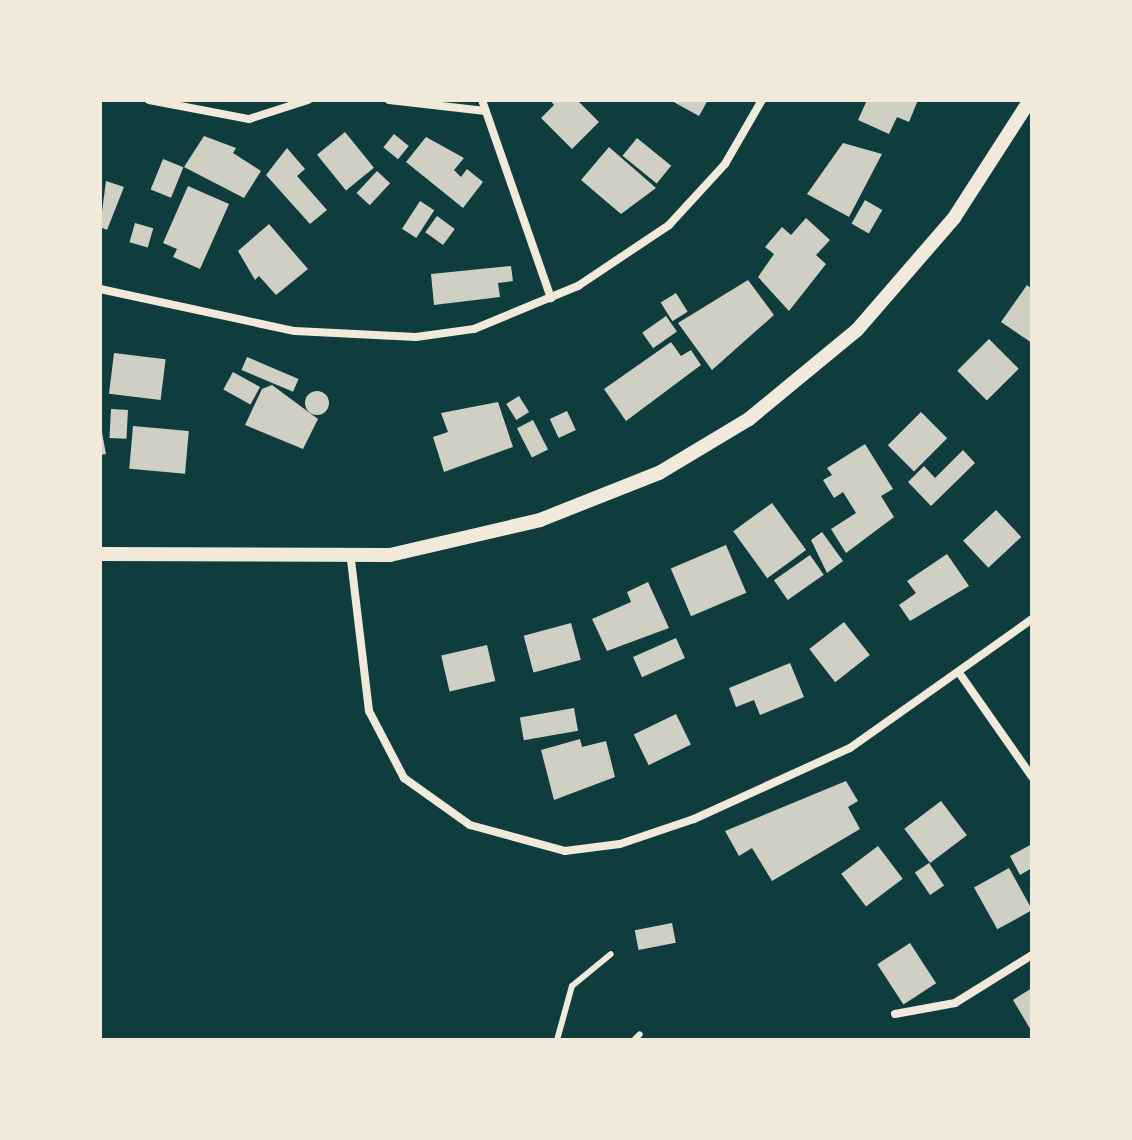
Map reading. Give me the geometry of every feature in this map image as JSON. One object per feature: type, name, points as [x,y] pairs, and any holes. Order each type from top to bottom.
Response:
[{"type":"street","points":[[149,100],[249,119],[308,100]]},
{"type":"street","points":[[389,100],[485,111]]},
{"type":"street","points":[[482,100],[551,298]]},
{"type":"street","points":[[100,289],[359,337],[474,329],[551,298],[628,255],[679,216],[725,164],[762,100]]},
{"type":"street","points":[[100,554],[351,560],[463,540],[597,502],[749,419],[834,351],[912,272],[1030,100]]},
{"type":"street","points":[[351,560],[360,666],[380,743],[434,803],[470,825],[541,848],[620,844],[694,819],[850,748],[960,674],[1032,619]]},
{"type":"street","points":[[960,674],[1032,777]]},
{"type":"street","points":[[895,1014],[955,1003],[1032,955]]},
{"type":"lane","points":[[557,1040],[572,986],[611,954]]},
{"type":"lane","points":[[634,1040],[640,1034]]},
{"type":"building","points":[[550,100],[577,100],[599,122],[572,149],[541,118],[554,105]]},
{"type":"building","points":[[670,100],[708,100],[699,116]]},
{"type":"building","points":[[867,100],[918,100],[909,122],[897,117],[889,134],[858,120]]},
{"type":"building","points":[[345,132],[374,168],[346,190],[317,155]]},
{"type":"building","points":[[394,134],[409,146],[398,159],[383,147]]},
{"type":"building","points":[[204,136],[236,148],[233,153],[261,171],[244,198],[184,167]]},
{"type":"building","points":[[426,137],[464,158],[454,170],[461,177],[467,169],[483,182],[463,208],[406,162]]},
{"type":"building","points":[[637,138],[671,166],[657,184],[623,156]]},
{"type":"building","points":[[843,143],[882,154],[849,217],[807,194]]},
{"type":"building","points":[[609,147],[656,188],[621,214],[581,180]]},
{"type":"building","points":[[287,148],[305,169],[297,176],[327,210],[310,224],[266,175]]},
{"type":"building","points":[[163,159],[183,167],[171,198],[151,190]]},
{"type":"building","points":[[377,171],[390,183],[370,205],[357,193]]},
{"type":"building","points":[[106,181],[124,187],[107,230],[100,227]]},
{"type":"building","points":[[188,186],[229,204],[200,269],[173,257],[177,249],[163,243]]},
{"type":"building","points":[[865,200],[882,210],[869,233],[852,223]]},
{"type":"building","points":[[420,201],[434,210],[416,238],[402,229]]},
{"type":"building","points":[[437,216],[455,229],[443,245],[425,232]]},
{"type":"building","points":[[806,218],[830,240],[816,255],[826,264],[789,311],[758,277],[774,254],[765,247],[782,227],[791,235]]},
{"type":"building","points":[[135,223],[153,228],[148,247],[129,242]]},
{"type":"building","points":[[269,224],[308,269],[276,295],[259,276],[255,280],[238,251]]},
{"type":"building","points":[[511,266],[513,281],[498,283],[500,297],[434,305],[431,274]]},
{"type":"building","points":[[748,280],[774,315],[712,370],[678,323]]},
{"type":"building","points":[[1027,285],[1032,289],[1032,343],[1001,322]]},
{"type":"building","points":[[676,293],[688,312],[672,321],[661,303]]},
{"type":"building","points":[[666,316],[677,332],[653,348],[642,333]]},
{"type":"building","points":[[989,339],[1019,369],[987,401],[957,371]]},
{"type":"building","points":[[671,342],[681,356],[691,350],[701,365],[626,421],[604,389]]},
{"type":"building","points":[[114,353],[166,359],[161,400],[109,394]]},
{"type":"building","points":[[247,357],[299,379],[293,392],[242,370]]},
{"type":"building","points":[[233,372],[260,387],[250,405],[223,389]]},
{"type":"building","points":[[272,385],[318,419],[303,449],[245,425],[262,389]]},
{"type":"building","points":[[317,391],[326,394],[329,403],[326,412],[317,415],[308,412],[305,403],[308,394]]},
{"type":"building","points":[[519,396],[529,412],[516,420],[506,404]]},
{"type":"building","points":[[498,402],[513,447],[444,472],[433,437],[448,432],[441,413]]},
{"type":"building","points":[[111,409],[128,410],[126,439],[109,438]]},
{"type":"building","points":[[567,411],[576,430],[559,438],[550,419]]},
{"type":"building","points":[[921,412],[947,438],[914,471],[888,445]]},
{"type":"building","points":[[533,420],[548,449],[532,458],[517,428]]},
{"type":"building","points":[[100,422],[106,454],[100,455]]},
{"type":"building","points":[[133,426],[189,431],[185,474],[129,469]]},
{"type":"building","points":[[865,444],[893,489],[881,496],[894,517],[846,553],[831,529],[856,513],[843,492],[834,498],[823,480],[832,475],[827,468]]},
{"type":"building","points":[[963,450],[975,463],[931,506],[908,482],[924,466],[935,478]]},
{"type":"building","points":[[772,503],[806,550],[767,578],[733,531]]},
{"type":"building","points":[[996,510],[1021,537],[988,568],[963,541]]},
{"type":"building","points":[[822,532],[843,561],[827,573],[811,540]]},
{"type":"building","points":[[726,545],[746,593],[691,616],[671,568]]},
{"type":"building","points":[[947,554],[969,586],[910,621],[899,605],[916,593],[907,581]]},
{"type":"building","points":[[810,555],[824,575],[788,600],[774,580]]},
{"type":"building","points":[[648,582],[669,628],[607,651],[592,619],[631,602],[627,592]]},
{"type":"building","points":[[844,622],[870,655],[835,682],[809,649]]},
{"type":"building","points":[[571,623],[581,660],[534,672],[524,636]]},
{"type":"building","points":[[676,638],[685,658],[642,677],[633,657]]},
{"type":"building","points":[[487,645],[495,681],[450,692],[441,656]]},
{"type":"building","points":[[790,663],[804,697],[760,715],[754,700],[736,707],[729,688]]},
{"type":"building","points":[[574,708],[578,731],[524,740],[520,718]]},
{"type":"building","points":[[676,714],[691,745],[649,765],[634,735]]},
{"type":"building","points":[[580,739],[582,747],[606,741],[615,777],[554,800],[541,750]]},
{"type":"building","points":[[846,781],[858,801],[848,807],[860,829],[772,881],[752,848],[739,856],[725,831]]},
{"type":"building","points":[[941,801],[967,835],[930,863],[904,829]]},
{"type":"building","points":[[1032,844],[1032,868],[1020,875],[1010,856]]},
{"type":"building","points":[[878,846],[903,879],[866,906],[841,874]]},
{"type":"building","points":[[929,863],[944,885],[930,895],[915,873]]},
{"type":"building","points":[[1009,868],[1032,910],[997,929],[974,887]]},
{"type":"building","points":[[672,923],[676,943],[639,950],[635,930]]},
{"type":"building","points":[[910,943],[936,983],[903,1004],[877,964]]},
{"type":"building","points":[[1032,988],[1032,1032],[1013,1000]]}]
